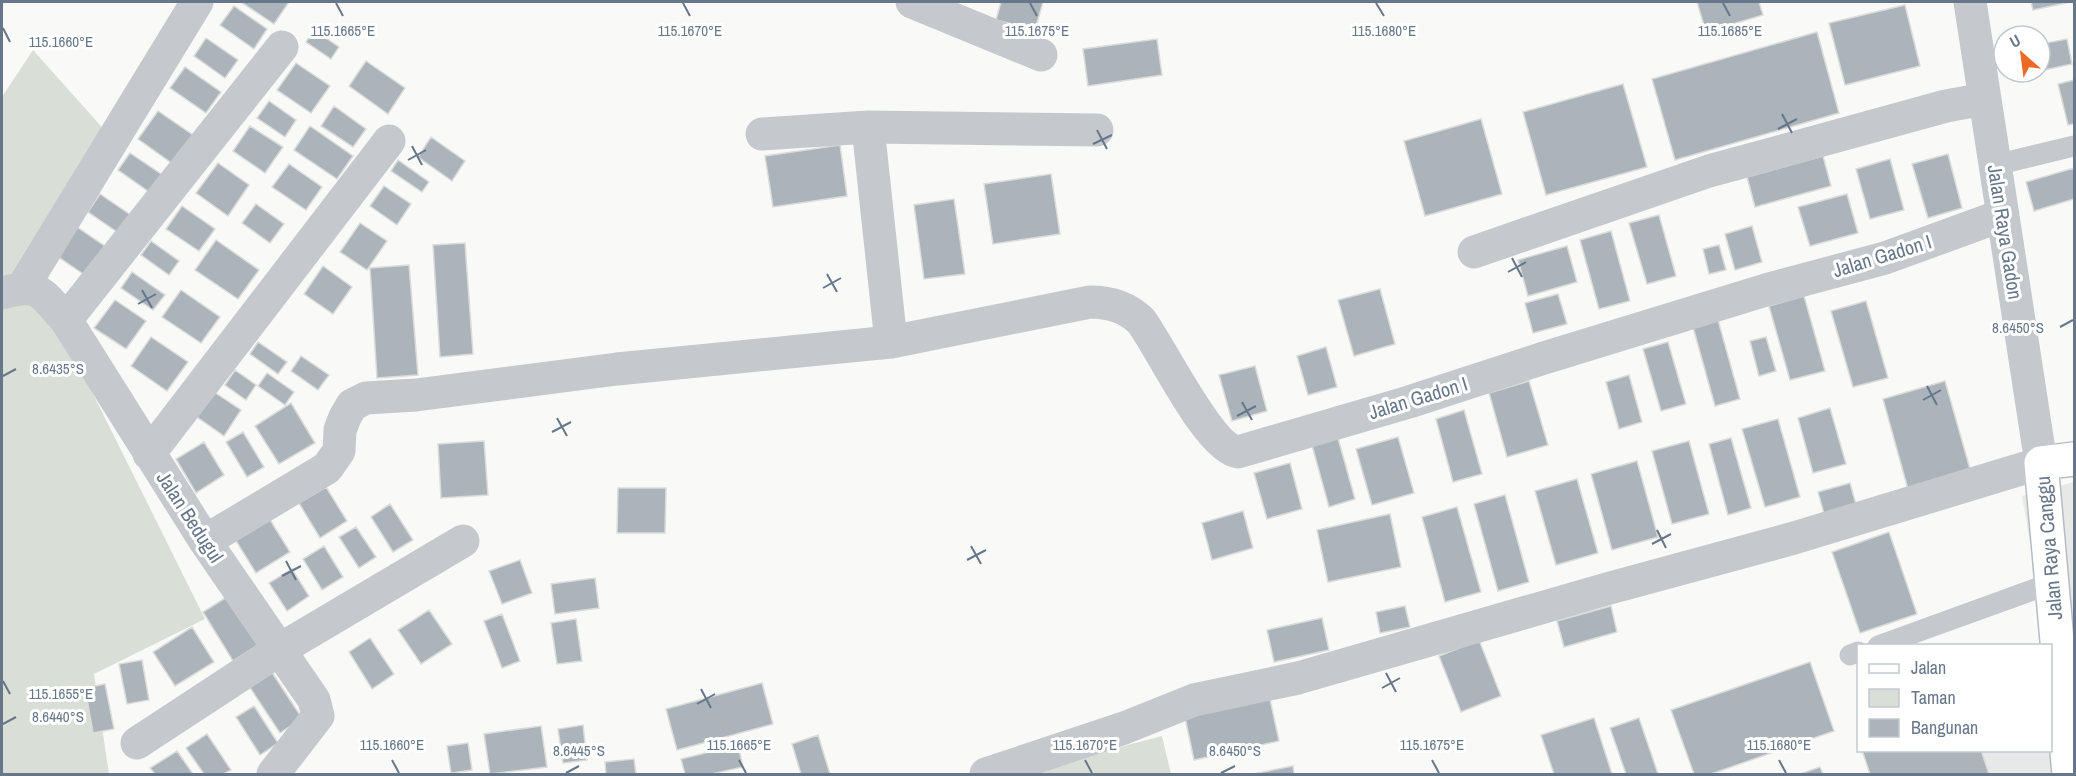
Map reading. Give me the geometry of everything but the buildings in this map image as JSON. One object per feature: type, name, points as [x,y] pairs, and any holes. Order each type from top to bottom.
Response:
[{"type":"main road","name":"Jalan Raya Canggu","points":[[2069,774],[2041,464],[2074,459]]},
{"type":"street","points":[[12,290],[197,2]]},
{"type":"street","points":[[912,2],[1041,55]]},
{"type":"street","name":"Jalan Raya Gadon","points":[[1970,2],[2041,464]]},
{"type":"street","points":[[66,320],[282,47]]},
{"type":"street","points":[[1474,252],[1709,171],[1946,106],[1985,99]]},
{"type":"street","points":[[205,541],[327,468],[339,451],[340,430],[345,417],[352,405],[366,398],[416,395],[617,369],[891,342],[868,127]]},
{"type":"street","points":[[762,134],[868,127],[1097,130]]},
{"type":"street","points":[[149,454],[389,141]]},
{"type":"street","name":"Jalan Gadon I","points":[[891,342],[1090,302],[1117,305],[1134,314],[1146,327],[1210,432],[1228,449],[1238,452],[1408,402],[1768,289],[1885,258],[2003,215]]},
{"type":"street","name":"Jalan Bedugul","points":[[12,290],[40,292],[66,320],[205,541],[314,700],[318,716],[273,774]]},
{"type":"street","points":[[986,774],[1124,728],[1194,700],[1298,678],[1610,588],[1794,538],[2041,464]]},
{"type":"street","points":[[137,743],[279,650],[463,541]]},
{"type":"lane","points":[[1995,165],[2074,146]]},
{"type":"lane","points":[[1881,644],[2052,583]]},
{"type":"shaded area","points":[[2074,482],[2074,774],[1869,774],[1867,764],[1909,752],[2052,752],[2052,644],[2048,644],[2022,496]]},
{"type":"green space","points":[[33,50],[117,144],[32,271],[205,619],[94,674],[109,774],[2,774],[2,97]]},
{"type":"green space","points":[[1162,736],[1171,774],[1018,774]]}]
